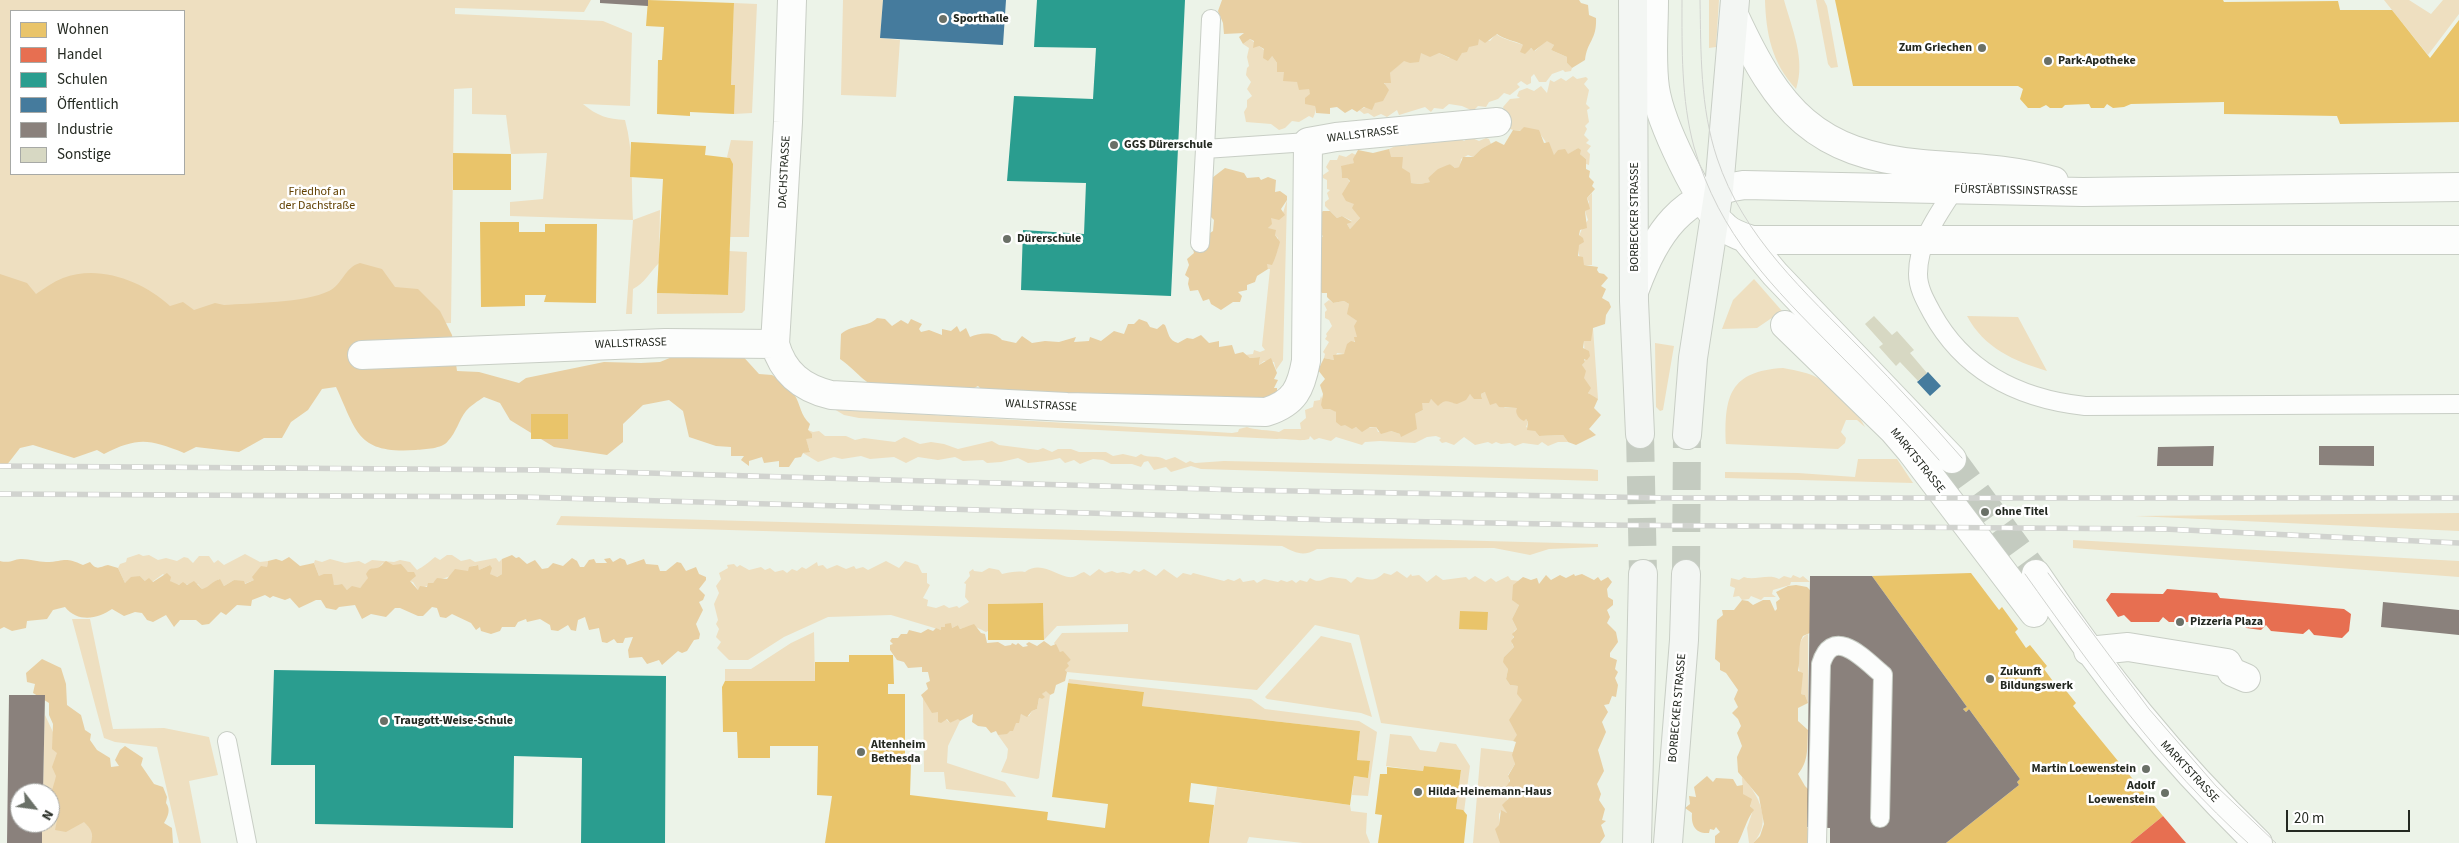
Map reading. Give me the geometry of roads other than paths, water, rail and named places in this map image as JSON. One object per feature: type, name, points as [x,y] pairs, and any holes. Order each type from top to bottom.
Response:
[{"type":"street","name":"DACHSTRASSE","points":[[775,344],[788,122],[792,0]]},
{"type":"street","name":"BORBECKER STRASSE","points":[[1632,0],[1635,289],[1640,434]]},
{"type":"street","points":[[1654,0],[1654,80],[1659,107],[1686,168],[1713,201],[1725,227],[1745,238],[1761,242],[2459,240]]},
{"type":"street","points":[[1687,435],[1693,358],[1735,9]]},
{"type":"street","points":[[1735,9],[1768,82],[1787,107],[1834,143],[1850,150],[1883,158],[1923,164],[2012,170],[2096,191]]},
{"type":"street","name":"WALLSTRASSE","points":[[362,354],[672,342],[775,344],[782,362],[796,379],[809,388],[831,395],[1077,408],[1243,412],[1275,409],[1284,405],[1298,390],[1303,378],[1306,360],[1308,142],[1336,137],[1497,122]]},
{"type":"street","name":"FÜRSTÄBTISSINSTRASSE","points":[[1635,289],[1650,253],[1668,225],[1681,211],[1753,185],[2096,191],[2456,185]]},
{"type":"street","name":"MARKTSTRASSE","points":[[1745,238],[1775,274],[1952,459]]},
{"type":"street","name":"MARKTSTRASSE","points":[[1785,324],[1911,451],[2034,613]]},
{"type":"street","points":[[1637,843],[1643,574]]},
{"type":"street","name":"BORBECKER STRASSE","points":[[1668,843],[1684,640],[1686,574]]},
{"type":"street","name":"MARKTSTRASSE","points":[[2036,574],[2088,650],[2156,737],[2258,843]]},
{"type":"street","points":[[2088,650],[2128,647],[2227,663],[2232,672],[2246,678]]},
{"type":"lane","points":[[1200,243],[1211,19]]},
{"type":"lane","points":[[1205,149],[1308,142]]},
{"type":"lane","points":[[1954,190],[1924,241],[1918,274],[1920,289],[1947,336],[1989,376],[2042,400],[2086,406],[2459,404]]},
{"type":"lane","points":[[1817,843],[1821,664],[1826,652],[1836,646],[1847,647],[1883,675],[1880,818]]},
{"type":"lane","points":[[228,741],[248,843]]},
{"type":"tunnel","points":[[1640,434],[1643,574]]},
{"type":"tunnel","points":[[1686,574],[1687,435]]},
{"type":"tunnel","points":[[1952,459],[2036,574]]},
{"type":"tram line","points":[[1682,0],[1684,92],[1690,129],[1705,179],[1718,207],[1733,233],[1751,258],[1790,304],[1888,404],[1939,460]]},
{"type":"tram line","points":[[1700,0],[1704,100],[1711,139],[1728,187],[1759,238],[1778,262],[1938,430],[1962,458]]},
{"type":"tram line","points":[[2048,573],[2149,709],[2216,786],[2276,843]]},
{"type":"tram line","points":[[2025,574],[2076,645],[2157,749],[2216,813],[2248,843]]},
{"type":"railway","points":[[0,466],[542,470],[1242,490],[1664,498],[2459,498]]},
{"type":"railway","points":[[0,494],[522,497],[1334,520],[1598,525],[2164,529],[2459,543]]},
{"type":"place","name":"Sporthalle","points":[[943,19]]},
{"type":"place","name":"Zum Griechen","points":[[1982,48]]},
{"type":"place","name":"Park-Apotheke","points":[[2048,61]]},
{"type":"place","name":"GGS Dürerschule","points":[[1114,145]]},
{"type":"place","name":"Dürerschule","points":[[1007,239]]},
{"type":"place","name":"ohne Titel","points":[[1985,512]]},
{"type":"place","name":"Pizzeria Plaza","points":[[2180,622]]},
{"type":"place","name":"Zukunft Bildungswerk","points":[[1990,679]]},
{"type":"place","name":"Traugott-Weise-Schule","points":[[384,721]]},
{"type":"place","name":"Altenheim Bethesda","points":[[861,752]]},
{"type":"place","name":"Martin Loewenstein","points":[[2146,769]]},
{"type":"place","name":"Hilda-Heinemann-Haus","points":[[1418,792]]},
{"type":"place","name":"Adolf Loewenstein","points":[[2165,793]]},
{"type":"park label","name":"Friedhof an der Dachstraße","points":[[317,199]]}]
